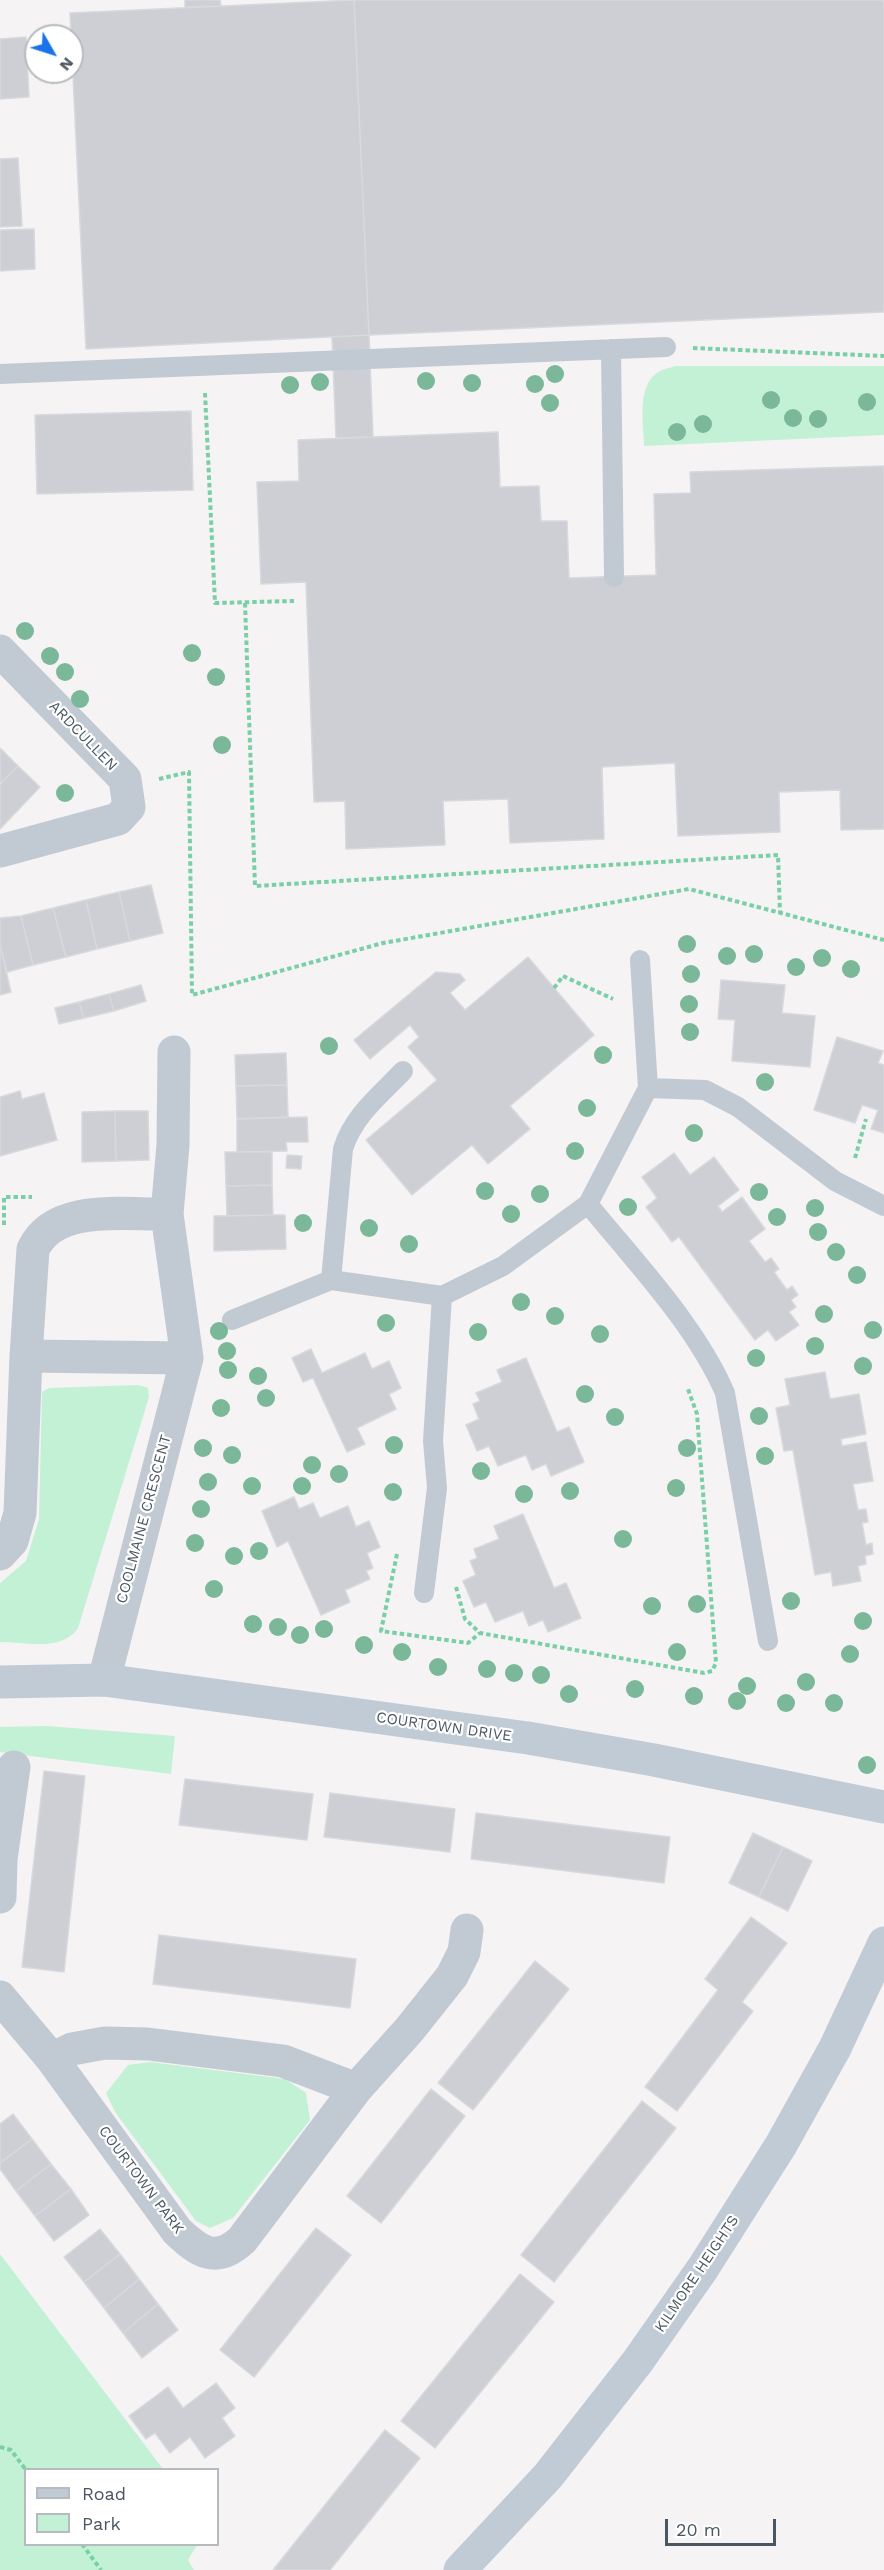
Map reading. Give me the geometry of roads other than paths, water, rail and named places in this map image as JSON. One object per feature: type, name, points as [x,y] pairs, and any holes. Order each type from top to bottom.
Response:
[{"type":"street","name":"ARDCULLEN","points":[[0,651],[125,779],[129,807],[118,819],[0,851]]},
{"type":"street","name":"COOLMAINE CRESCENT","points":[[104,1680],[187,1358],[167,1214],[173,1145],[174,1052]]},
{"type":"street","points":[[0,1554],[12,1541],[20,1514],[33,1249],[39,1236],[52,1225],[70,1217],[167,1214]]},
{"type":"street","points":[[26,1356],[187,1358]]},
{"type":"street","name":"COURTOWN DRIVE","points":[[0,1682],[104,1680],[528,1738],[654,1760],[884,1807]]},
{"type":"street","points":[[0,1898],[2,1859],[14,1767]]},
{"type":"street","name":"COURTOWN PARK","points":[[0,1997],[52,2059],[177,2231],[191,2245],[204,2252],[219,2254],[231,2251],[242,2240],[356,2089],[410,2030],[452,1976],[464,1952],[467,1930]]},
{"type":"street","name":"KILMORE HEIGHTS","points":[[460,2570],[548,2476],[638,2361],[704,2268],[781,2145],[819,2077],[884,1943]]},
{"type":"street","points":[[52,2059],[72,2049],[105,2043],[148,2044],[283,2061],[356,2089]]},
{"type":"lane","points":[[0,374],[666,347]]},
{"type":"lane","points":[[611,349],[614,577]]},
{"type":"lane","points":[[232,1320],[331,1280],[442,1296],[503,1266],[588,1204],[648,1088],[640,960]]},
{"type":"lane","points":[[331,1280],[343,1149],[348,1133],[355,1120],[403,1071]]},
{"type":"lane","points":[[648,1088],[705,1090],[738,1107],[835,1181],[884,1206]]},
{"type":"lane","points":[[588,1204],[661,1293],[714,1368],[725,1393],[768,1641]]},
{"type":"lane","points":[[424,1593],[437,1488],[433,1442],[442,1296]]}]
